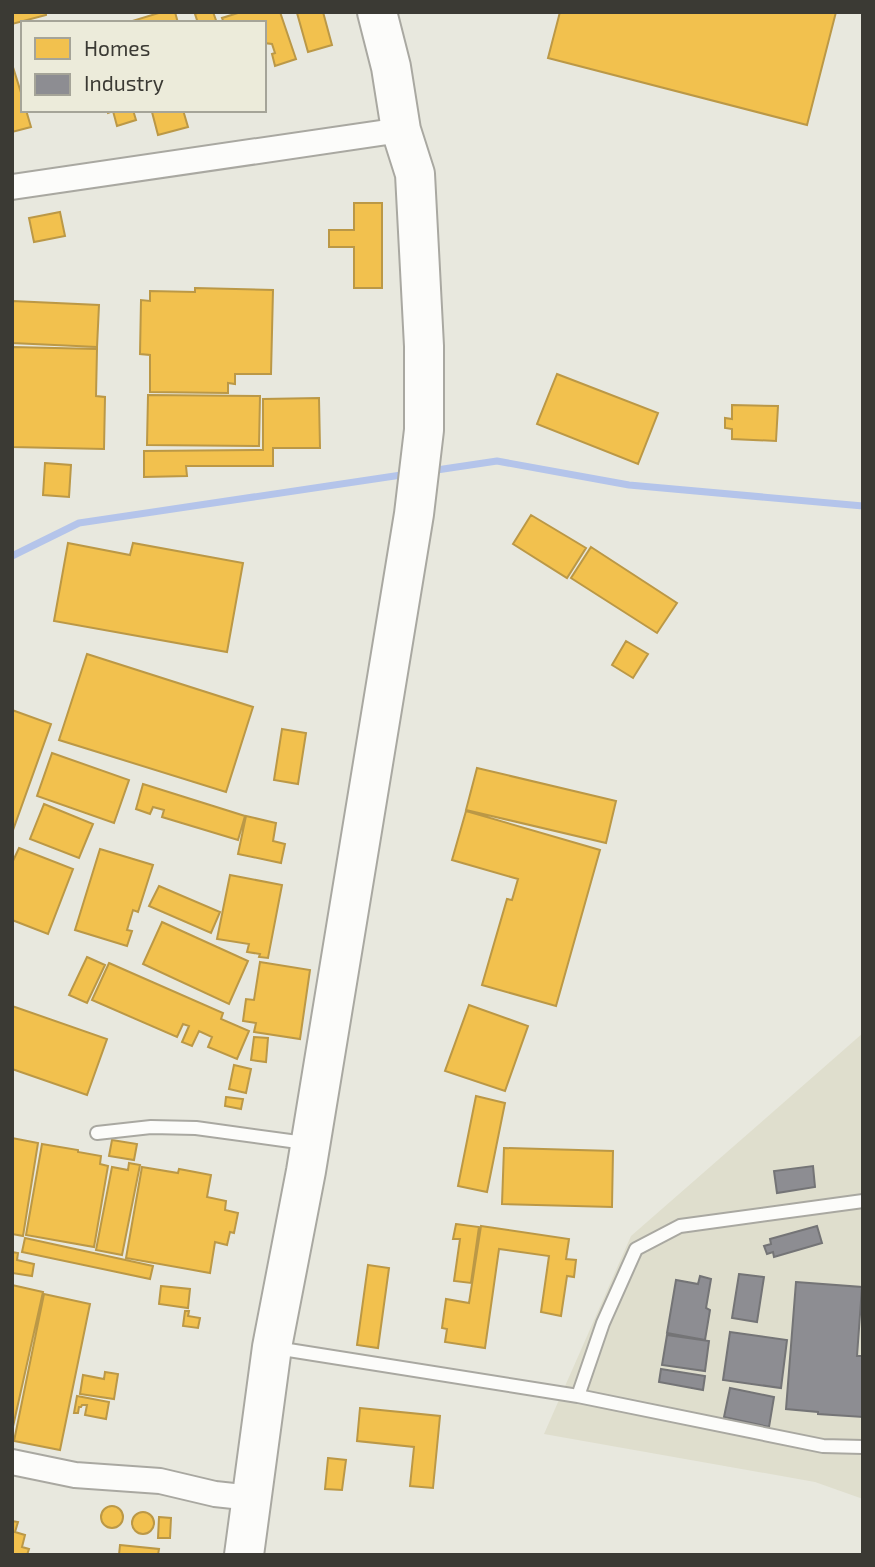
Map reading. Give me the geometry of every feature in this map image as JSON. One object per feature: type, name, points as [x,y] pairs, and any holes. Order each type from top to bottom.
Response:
[{"type":"highway","points":[[244,1555],[272,1348],[310,1143],[414,514],[424,430],[424,346],[415,174],[401,130],[391,67],[377,12]]},
{"type":"street","points":[[12,187],[401,130]]},
{"type":"street","points":[[12,1462],[75,1475],[160,1481],[215,1494],[252,1498]]},
{"type":"lane","points":[[97,1133],[151,1127],[196,1128],[310,1143]]},
{"type":"lane","points":[[578,1396],[603,1323],[636,1250],[680,1226],[863,1201]]},
{"type":"lane","points":[[272,1348],[578,1396],[823,1446],[863,1447]]},
{"type":"shaded area","points":[[863,1033],[863,1499],[815,1482],[544,1434],[631,1236]]},
{"type":"building: Homes","points":[[12,12],[46,12],[46,15],[12,24]]},
{"type":"building: Homes","points":[[162,12],[175,12],[177,21],[132,21]]},
{"type":"building: Homes","points":[[213,12],[216,21],[197,21],[195,14]]},
{"type":"building: Homes","points":[[241,12],[280,12],[296,59],[275,66],[272,44],[266,43],[266,21],[223,21],[222,18]]},
{"type":"building: Homes","points":[[323,12],[332,45],[308,52],[297,13]]},
{"type":"building: Homes","points":[[560,12],[836,12],[807,125],[548,58]]},
{"type":"building: Homes","points":[[12,64],[21,93],[21,112],[27,112],[31,127],[12,132]]},
{"type":"building: Homes","points":[[113,112],[134,112],[136,120],[117,126]]},
{"type":"building: Homes","points":[[152,112],[184,112],[188,127],[158,135]]},
{"type":"building: Homes","points":[[354,203],[382,203],[382,288],[354,288],[354,247],[329,247],[329,230],[354,230]]},
{"type":"building: Homes","points":[[60,212],[65,236],[34,242],[29,218]]},
{"type":"building: Homes","points":[[195,288],[273,290],[271,374],[235,374],[235,384],[228,383],[228,393],[150,392],[150,355],[140,354],[141,300],[150,301],[150,291],[195,292]]},
{"type":"building: Homes","points":[[12,301],[99,305],[97,347],[12,343]]},
{"type":"building: Homes","points":[[12,347],[97,349],[96,396],[105,397],[104,449],[12,447]]},
{"type":"building: Homes","points":[[557,374],[658,413],[638,464],[537,424]]},
{"type":"building: Homes","points":[[148,395],[260,396],[259,446],[147,445]]},
{"type":"building: Homes","points":[[319,398],[320,448],[273,448],[273,466],[186,466],[187,476],[144,477],[144,451],[263,450],[263,399]]},
{"type":"building: Homes","points":[[732,405],[778,406],[776,441],[732,439],[732,429],[725,428],[725,418],[732,419]]},
{"type":"building: Homes","points":[[45,463],[71,465],[69,497],[43,495]]},
{"type":"building: Homes","points":[[531,515],[586,548],[567,578],[513,544]]},
{"type":"building: Homes","points":[[68,543],[130,555],[133,543],[243,563],[227,652],[54,621]]},
{"type":"building: Homes","points":[[591,547],[677,603],[657,633],[571,578]]},
{"type":"building: Homes","points":[[626,641],[648,654],[633,678],[612,665]]},
{"type":"building: Homes","points":[[87,654],[253,707],[226,792],[59,740]]},
{"type":"building: Homes","points":[[12,710],[51,724],[12,833]]},
{"type":"building: Homes","points":[[282,729],[306,733],[298,784],[274,780]]},
{"type":"building: Homes","points":[[52,753],[129,780],[114,823],[37,796]]},
{"type":"building: Homes","points":[[477,768],[616,801],[606,843],[466,810]]},
{"type":"building: Homes","points":[[143,784],[245,816],[238,840],[162,817],[164,810],[153,807],[150,814],[136,809]]},
{"type":"building: Homes","points":[[44,804],[93,824],[79,858],[30,839]]},
{"type":"building: Homes","points":[[466,811],[600,850],[556,1006],[482,985],[507,899],[512,900],[518,879],[452,860]]},
{"type":"building: Homes","points":[[246,816],[276,823],[273,841],[285,844],[281,863],[238,854]]},
{"type":"building: Homes","points":[[19,848],[73,869],[48,934],[12,920],[12,863]]},
{"type":"building: Homes","points":[[100,849],[153,865],[138,912],[133,910],[127,930],[132,931],[127,946],[75,930]]},
{"type":"building: Homes","points":[[230,875],[282,885],[268,958],[247,952],[249,944],[217,939]]},
{"type":"building: Homes","points":[[159,886],[220,912],[211,933],[149,906]]},
{"type":"building: Homes","points":[[162,922],[248,961],[229,1004],[143,964]]},
{"type":"building: Homes","points":[[87,957],[105,965],[87,1003],[69,995]]},
{"type":"building: Homes","points":[[260,962],[310,970],[300,1039],[254,1032],[256,1023],[243,1021],[246,999],[254,1000]]},
{"type":"building: Homes","points":[[109,963],[223,1013],[221,1019],[249,1031],[237,1059],[208,1047],[212,1037],[199,1031],[192,1046],[182,1042],[189,1026],[183,1024],[177,1037],[92,1000]]},
{"type":"building: Homes","points":[[469,1005],[528,1026],[505,1091],[445,1071]]},
{"type":"building: Homes","points":[[12,1006],[107,1039],[87,1095],[12,1069]]},
{"type":"building: Homes","points":[[254,1037],[268,1038],[266,1062],[251,1060]]},
{"type":"building: Homes","points":[[234,1065],[251,1069],[246,1093],[229,1089]]},
{"type":"building: Homes","points":[[476,1096],[505,1103],[487,1192],[458,1186]]},
{"type":"building: Homes","points":[[226,1097],[243,1099],[241,1109],[225,1106]]},
{"type":"building: Homes","points":[[12,1138],[38,1143],[23,1236],[12,1234]]},
{"type":"building: Homes","points":[[112,1140],[137,1144],[134,1160],[109,1156]]},
{"type":"building: Homes","points":[[42,1144],[101,1156],[100,1164],[108,1166],[94,1247],[26,1235]]},
{"type":"building: Homes","points":[[504,1148],[613,1151],[612,1207],[502,1204]]},
{"type":"building: Homes","points":[[129,1163],[140,1165],[122,1255],[96,1250],[112,1167],[128,1170]]},
{"type":"building: Homes","points":[[142,1167],[178,1173],[179,1169],[211,1175],[207,1197],[226,1201],[225,1210],[238,1213],[234,1233],[230,1232],[227,1245],[215,1242],[210,1273],[126,1258]]},
{"type":"building: Homes","points":[[456,1224],[479,1227],[471,1283],[454,1281],[460,1239],[453,1239]]},
{"type":"building: Homes","points":[[481,1226],[569,1239],[566,1259],[576,1260],[574,1277],[567,1276],[561,1316],[541,1312],[549,1256],[499,1249],[485,1348],[445,1342],[447,1329],[442,1328],[446,1299],[469,1303]]},
{"type":"building: Homes","points":[[25,1238],[153,1266],[150,1279],[22,1252]]},
{"type":"building: Homes","points":[[12,1252],[18,1253],[17,1260],[34,1264],[32,1276],[12,1273]]},
{"type":"building: Homes","points":[[368,1265],[389,1268],[378,1348],[357,1345]]},
{"type":"building: Homes","points":[[12,1285],[43,1292],[12,1431]]},
{"type":"building: Homes","points":[[161,1286],[190,1289],[188,1308],[159,1304]]},
{"type":"building: Homes","points":[[44,1294],[90,1304],[60,1450],[14,1441]]},
{"type":"building: Homes","points":[[185,1311],[189,1311],[188,1316],[200,1318],[198,1328],[183,1326]]},
{"type":"building: Homes","points":[[105,1372],[118,1374],[114,1399],[80,1394],[83,1375],[104,1379]]},
{"type":"building: Homes","points":[[77,1396],[109,1402],[106,1419],[85,1415],[87,1405],[82,1405],[78,1413],[74,1413]]},
{"type":"building: Homes","points":[[360,1408],[440,1416],[433,1488],[410,1486],[414,1447],[357,1441]]},
{"type":"building: Homes","points":[[328,1458],[346,1460],[342,1490],[325,1489]]},
{"type":"building: Homes","points":[[108,1506],[116,1506],[123,1513],[123,1521],[116,1528],[108,1528],[101,1521],[101,1513]]},
{"type":"building: Homes","points":[[143,1512],[151,1515],[154,1523],[151,1531],[143,1534],[135,1531],[132,1523],[135,1515]]},
{"type":"building: Homes","points":[[159,1517],[171,1518],[170,1538],[158,1538]]},
{"type":"building: Homes","points":[[12,1521],[18,1522],[15,1532],[25,1535],[22,1547],[29,1549],[27,1555],[12,1555]]},
{"type":"building: Homes","points":[[120,1545],[159,1549],[158,1555],[119,1555]]},
{"type":"building: Industry","points":[[813,1166],[815,1187],[777,1193],[774,1171]]},
{"type":"building: Industry","points":[[817,1226],[822,1243],[774,1257],[773,1252],[767,1254],[764,1246],[771,1244],[770,1239]]},
{"type":"building: Industry","points":[[739,1274],[764,1277],[757,1322],[732,1318]]},
{"type":"building: Industry","points":[[700,1276],[711,1279],[706,1308],[710,1310],[705,1340],[667,1333],[676,1280],[698,1284]]},
{"type":"building: Industry","points":[[796,1282],[862,1287],[857,1356],[863,1356],[863,1417],[786,1409]]},
{"type":"building: Industry","points":[[730,1332],[787,1340],[781,1388],[723,1380]]},
{"type":"building: Industry","points":[[667,1335],[709,1341],[705,1371],[662,1365]]},
{"type":"building: Industry","points":[[661,1369],[705,1376],[703,1390],[659,1382]]},
{"type":"building: Industry","points":[[730,1388],[774,1397],[769,1427],[724,1417]]},
{"type":"waterway","points":[[430,471],[497,461],[629,485],[863,506]]},
{"type":"waterway","points":[[12,556],[79,523],[408,474]]}]
